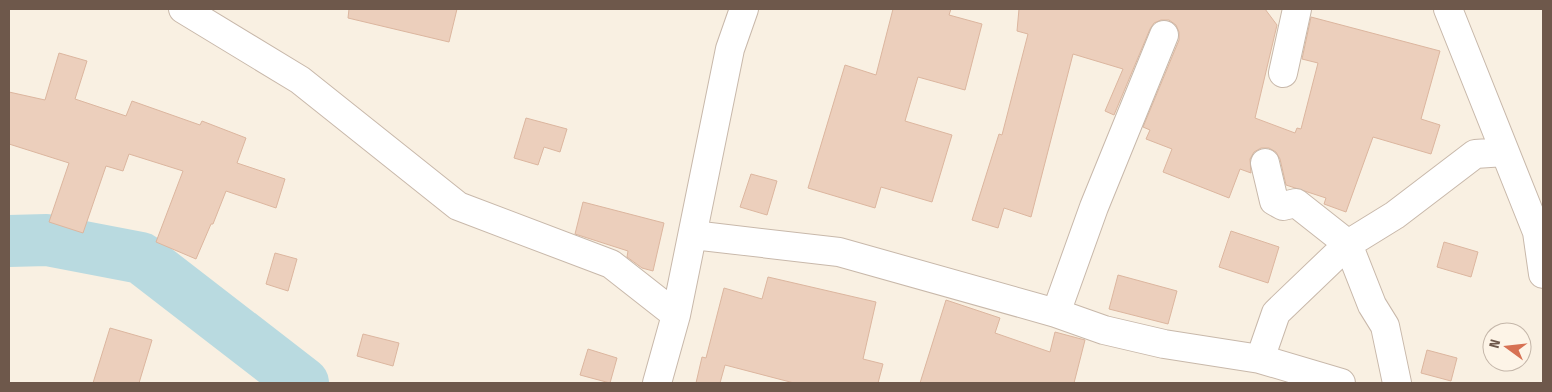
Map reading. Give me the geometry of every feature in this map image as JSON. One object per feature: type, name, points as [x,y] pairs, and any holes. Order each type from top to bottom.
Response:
[{"type":"street","points":[[183,9],[300,80],[458,206],[611,264],[676,315]]},
{"type":"street","points":[[657,383],[676,315],[730,49],[744,9]]},
{"type":"street","points":[[1283,73],[1297,9]]},
{"type":"street","points":[[1456,14],[1504,152],[1536,232],[1543,274]]},
{"type":"street","points":[[1056,312],[1094,207],[1164,35]]},
{"type":"street","points":[[1260,359],[1276,313],[1348,244],[1395,214],[1475,154],[1504,152]]},
{"type":"street","points":[[1265,163],[1274,201],[1283,206],[1296,203],[1348,244],[1372,305],[1385,326],[1397,383]]},
{"type":"street","points":[[693,235],[839,252],[1056,312],[1104,330],[1164,344],[1260,359],[1341,383]]},
{"type":"building","points":[[349,9],[457,9],[449,42],[348,18]]},
{"type":"building","points":[[893,9],[951,9],[949,15],[982,24],[965,90],[918,77],[905,121],[952,135],[932,202],[881,187],[875,208],[808,188],[845,65],[876,75]]},
{"type":"building","points":[[1019,9],[1265,9],[1277,25],[1255,118],[1295,133],[1297,128],[1301,129],[1318,63],[1302,59],[1311,17],[1440,51],[1421,119],[1440,125],[1431,154],[1373,137],[1346,212],[1324,204],[1326,198],[1286,185],[1280,159],[1276,152],[1269,148],[1261,148],[1254,152],[1250,159],[1251,173],[1240,169],[1229,198],[1163,172],[1172,149],[1146,139],[1150,130],[1143,127],[1179,40],[1179,32],[1176,25],[1169,20],[1161,20],[1154,23],[1150,29],[1114,115],[1105,111],[1123,69],[1073,54],[1031,217],[1004,208],[998,228],[972,220],[999,134],[1002,135],[1028,34],[1017,31]]},
{"type":"building","points":[[59,53],[87,61],[75,99],[126,116],[132,101],[200,125],[202,121],[246,138],[237,163],[285,179],[276,208],[226,191],[196,259],[156,242],[183,171],[129,154],[123,171],[106,166],[83,233],[49,222],[69,163],[9,144],[9,92],[45,100]]},
{"type":"building","points":[[526,118],[567,129],[560,152],[544,147],[538,165],[514,158]]},
{"type":"building","points":[[751,174],[777,181],[767,215],[740,207]]},
{"type":"building","points":[[583,202],[664,223],[653,271],[642,268],[627,257],[628,251],[575,234]]},
{"type":"building","points":[[1231,231],[1279,247],[1268,283],[1219,267]]},
{"type":"building","points":[[1444,242],[1478,252],[1471,277],[1437,267]]},
{"type":"building","points":[[275,253],[297,259],[288,291],[266,284]]},
{"type":"building","points":[[1118,275],[1177,291],[1168,324],[1109,309]]},
{"type":"building","points":[[768,277],[876,302],[863,359],[883,364],[878,383],[794,383],[725,365],[720,383],[696,383],[702,357],[706,358],[724,288],[762,299]]},
{"type":"building","points":[[946,300],[1000,318],[995,333],[1050,352],[1055,332],[1085,340],[1074,383],[920,383]]},
{"type":"building","points":[[110,328],[152,340],[139,383],[93,383]]},
{"type":"building","points":[[363,334],[399,343],[393,366],[357,356]]},
{"type":"building","points":[[588,349],[617,358],[610,383],[580,375]]},
{"type":"building","points":[[1427,350],[1457,358],[1451,381],[1421,373]]},
{"type":"waterway","points":[[9,241],[47,240],[141,258],[303,383]]}]
